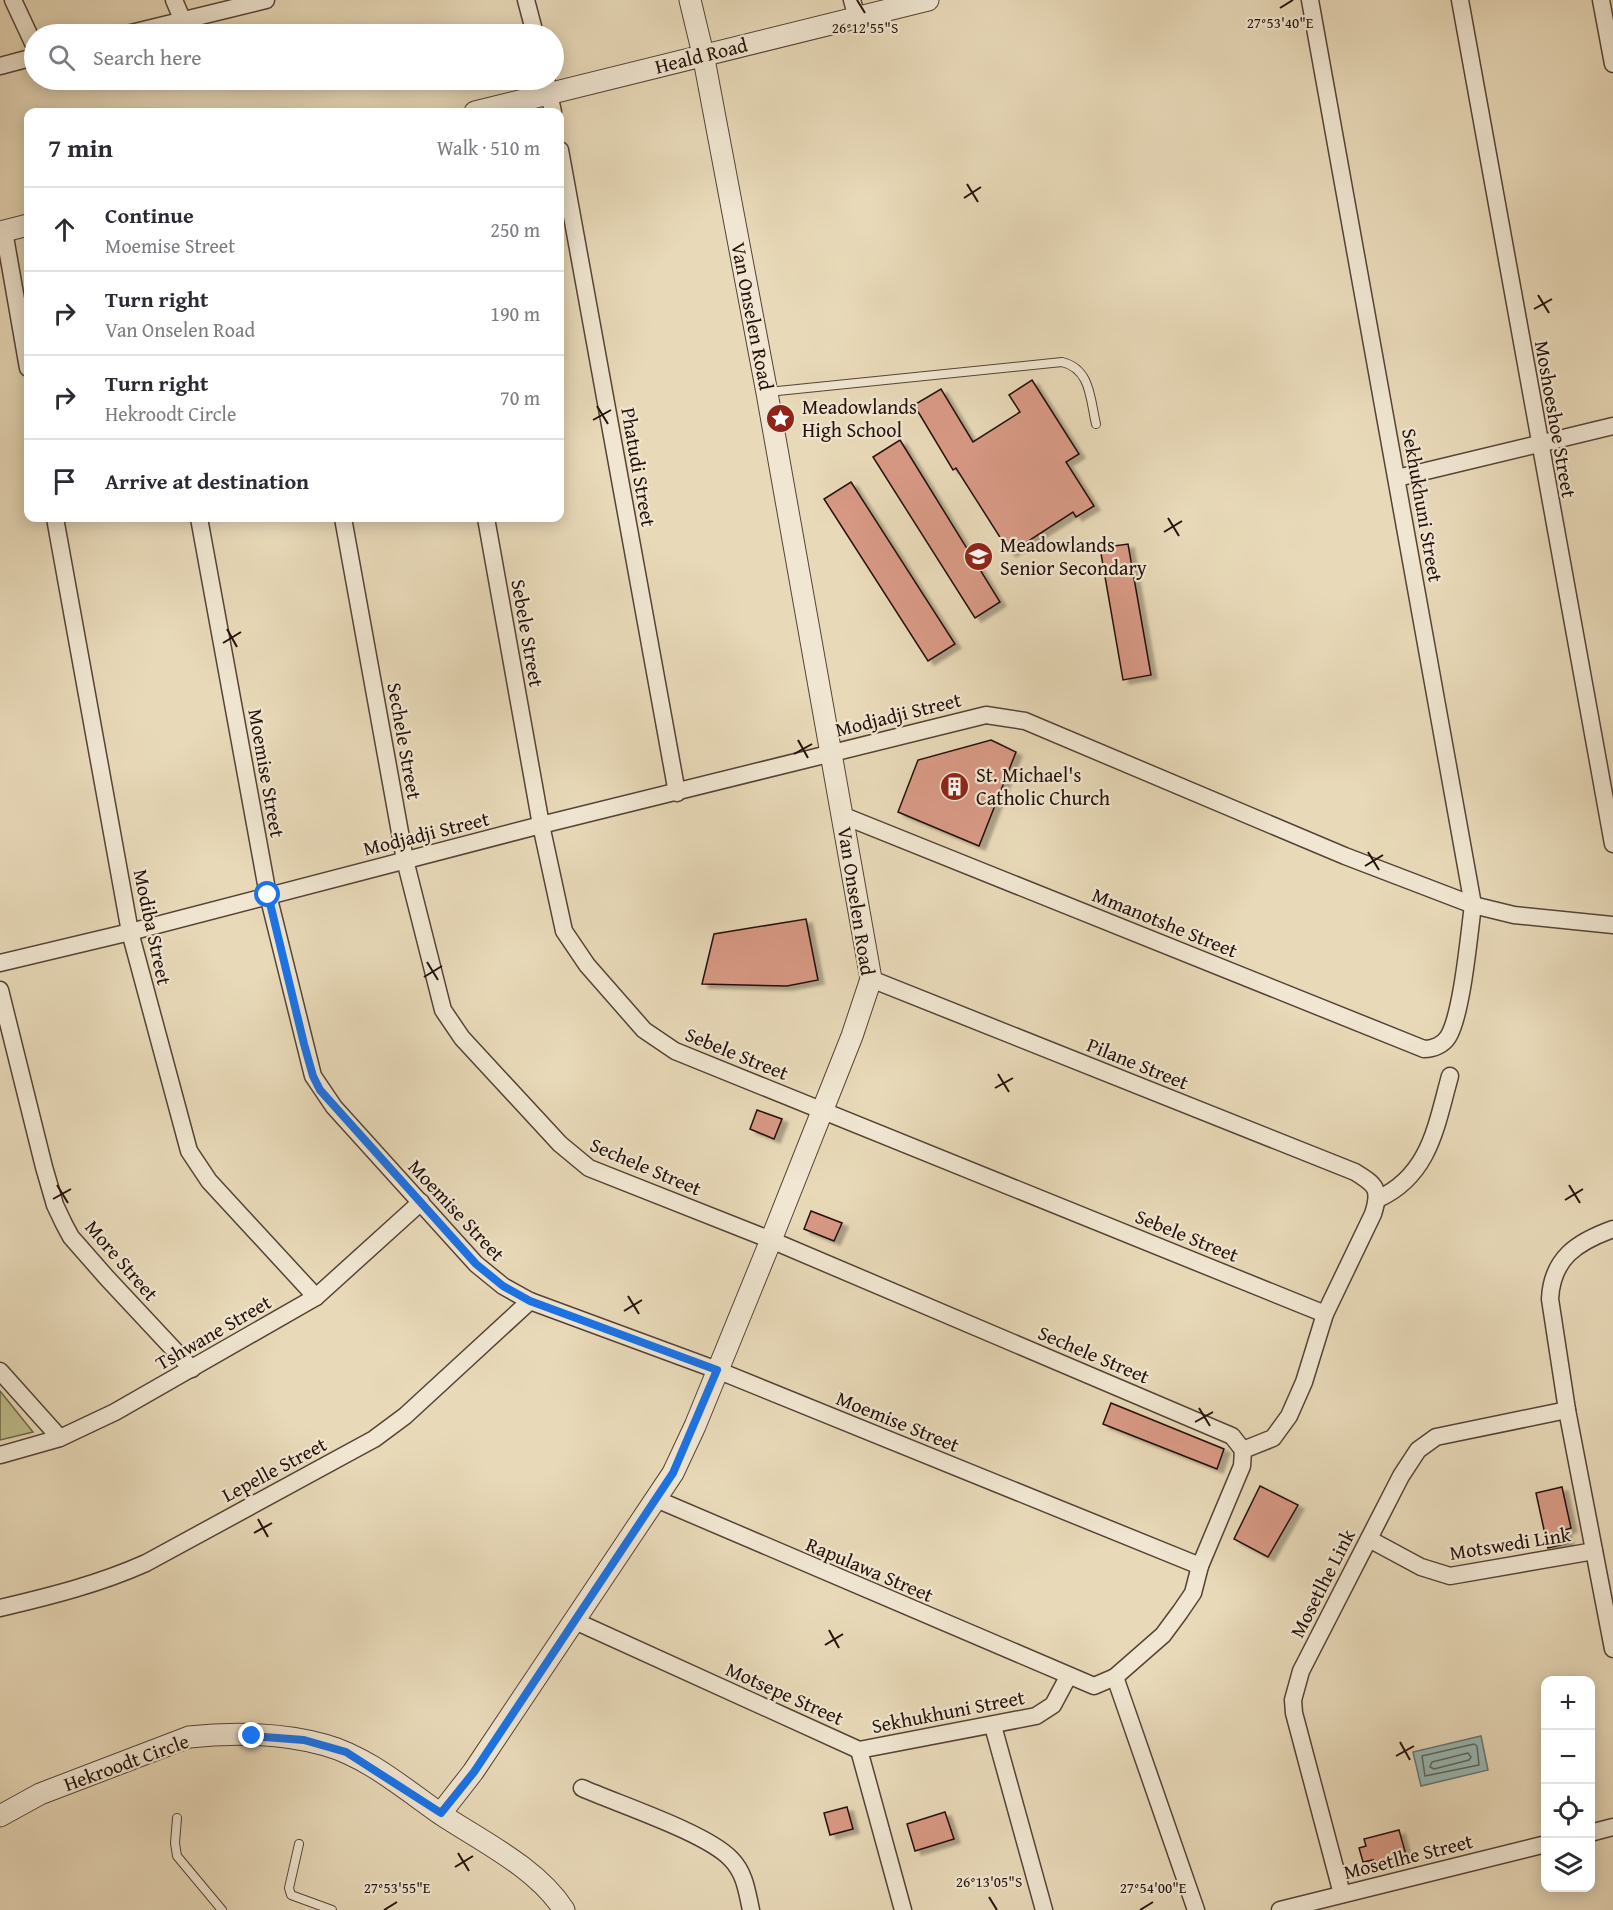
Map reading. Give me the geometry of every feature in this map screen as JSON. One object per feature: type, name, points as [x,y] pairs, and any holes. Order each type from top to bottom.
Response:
[{"type":"street","points":[[13,0],[24,24]]},
{"type":"street","points":[[174,0],[183,21]]},
{"type":"street","points":[[170,24],[266,0]]},
{"type":"street","points":[[526,0],[532,24]]},
{"type":"street","name":"Van Onselen Road","points":[[441,1813],[474,1772],[656,1499],[683,1452],[856,1027],[871,979],[844,816],[767,393],[703,54],[690,0]]},
{"type":"street","name":"Heald Road","points":[[492,108],[703,54],[854,9],[928,0]]},
{"type":"street","name":"Sekhukhuni Street","points":[[1310,0],[1473,905],[1456,1017]]},
{"type":"street","name":"Moshoeshoe Street","points":[[1460,0],[1613,844]]},
{"type":"street","points":[[1601,0],[1613,64]]},
{"type":"street","points":[[0,66],[24,60]]},
{"type":"street","name":"Phatudi Street","points":[[564,172],[677,793]]},
{"type":"street","points":[[24,226],[2,232],[24,347]]},
{"type":"street","points":[[1397,478],[1613,426]]},
{"type":"street","name":"Modiba Street","points":[[56,522],[130,932],[189,1151],[209,1180],[316,1297]]},
{"type":"street","name":"Moemise Street","points":[[200,522],[268,895],[313,1076],[334,1107],[490,1276],[530,1301],[717,1370],[1200,1566]]},
{"type":"street","name":"Sechele Street","points":[[344,522],[405,860],[437,991],[448,1021],[560,1144],[589,1168],[771,1240],[1232,1436],[1243,1450]]},
{"type":"street","name":"Sebele Street","points":[[487,522],[541,825],[564,932],[587,965],[644,1030],[675,1051],[1325,1314]]},
{"type":"street","name":"Modjadji Street","points":[[0,963],[130,932],[831,752],[986,715],[1025,721],[1345,856],[1473,905],[1514,915],[1613,925]]},
{"type":"street","name":"Mmanotshe Street","points":[[844,816],[1424,1049],[1439,1045],[1448,1037],[1456,1017]]},
{"type":"street","name":"Pilane Street","points":[[871,979],[1355,1172],[1372,1183],[1378,1199]]},
{"type":"street","name":"More Street","points":[[0,990],[44,1167],[55,1205],[64,1224],[72,1237],[107,1278],[192,1369]]},
{"type":"street","points":[[1068,1677],[1094,1686],[1115,1677],[1163,1635],[1193,1593],[1200,1566],[1242,1466],[1243,1450],[1273,1438],[1289,1416],[1304,1382],[1325,1314],[1378,1199],[1394,1191],[1409,1178],[1428,1152],[1450,1076]]},
{"type":"street","name":"Tshwane Street","points":[[0,1455],[60,1438],[115,1412],[316,1297],[421,1202]]},
{"type":"street","points":[[1613,1229],[1578,1246],[1564,1257],[1551,1282],[1550,1299],[1567,1410],[1613,1649]]},
{"type":"street","name":"Lepelle Street","points":[[0,1608],[69,1592],[138,1566],[374,1439],[405,1416],[530,1301]]},
{"type":"street","points":[[0,1371],[60,1438]]},
{"type":"street","name":"Mosetlhe Link","points":[[1342,1894],[1293,1700],[1301,1671],[1406,1468],[1426,1443],[1436,1437],[1567,1410]]},
{"type":"street","name":"Rapulawa Street","points":[[656,1499],[1068,1677]]},
{"type":"street","name":"Motswedi Link","points":[[1369,1539],[1421,1567],[1450,1576],[1594,1551]]},
{"type":"street","name":"Motsepe Street","points":[[574,1622],[859,1750]]},
{"type":"street","name":"Sekhukhuni Street","points":[[859,1750],[1036,1716],[1053,1704],[1068,1677]]},
{"type":"street","points":[[1115,1677],[1196,1910]]},
{"type":"street","points":[[993,1726],[1044,1910]]},
{"type":"street","name":"Hekroodt Circle","points":[[0,1816],[40,1794],[163,1745],[211,1734],[304,1740],[336,1748],[375,1769],[539,1881],[564,1910]]},
{"type":"street","points":[[859,1750],[903,1910]]},
{"type":"street","points":[[582,1788],[718,1848],[738,1869],[745,1881],[751,1910]]},
{"type":"street","points":[[1595,1832],[1613,1827]]},
{"type":"street","name":"Mosetlhe Street","points":[[1280,1910],[1541,1845]]},
{"type":"lane","points":[[767,393],[1062,362],[1073,365],[1082,372],[1087,381],[1096,424]]},
{"type":"lane","points":[[177,1818],[175,1843],[177,1856],[222,1910]]},
{"type":"lane","points":[[299,1844],[289,1892],[317,1908],[332,1910]]},
{"type":"green space","points":[[0,1391],[33,1432],[0,1440]]},
{"type":"water","points":[[1481,1736],[1488,1770],[1421,1786],[1413,1752]]},
{"type":"building","points":[[1032,380],[1079,454],[1066,462],[1094,506],[1076,517],[1073,512],[1010,553],[956,468],[953,470],[914,405],[941,389],[973,442],[1020,412],[1009,395]]},
{"type":"building","points":[[900,440],[1000,602],[975,618],[873,457]]},
{"type":"building","points":[[851,482],[955,644],[928,661],[824,499]]},
{"type":"building","points":[[1128,544],[1151,675],[1123,680],[1100,548]]},
{"type":"building","name":"St. Michael's Catholic Church","points":[[991,740],[1016,752],[979,846],[898,812],[918,760]]},
{"type":"building","points":[[806,919],[818,980],[787,986],[702,984],[714,934]]},
{"type":"building","points":[[757,1110],[782,1119],[774,1139],[750,1129]]},
{"type":"building","points":[[811,1211],[842,1223],[834,1241],[804,1229]]},
{"type":"building","points":[[1111,1403],[1224,1449],[1217,1469],[1103,1424]]},
{"type":"building","points":[[1260,1486],[1298,1505],[1268,1557],[1234,1539]]},
{"type":"building","points":[[1562,1487],[1571,1528],[1565,1530],[1568,1543],[1548,1548],[1536,1493]]},
{"type":"building","points":[[847,1807],[853,1829],[830,1835],[824,1813]]},
{"type":"building","points":[[945,1812],[954,1839],[915,1851],[907,1824]]},
{"type":"building","points":[[1399,1830],[1406,1855],[1374,1864],[1373,1860],[1363,1862],[1359,1848],[1366,1846],[1364,1839]]},
{"type":"place","name":"Meadowlands High School","points":[[781,418]]},
{"type":"place","name":"Meadowlands Senior Secondary","points":[[979,556]]},
{"type":"place","name":"St. Michael's Catholic Church","points":[[955,786]]},
{"type":"route","points":[[252,1736],[304,1740],[346,1752],[441,1813],[474,1772],[673,1473],[717,1370],[530,1301],[503,1286],[476,1264],[320,1090],[313,1076],[304,1044],[268,895]]}]
